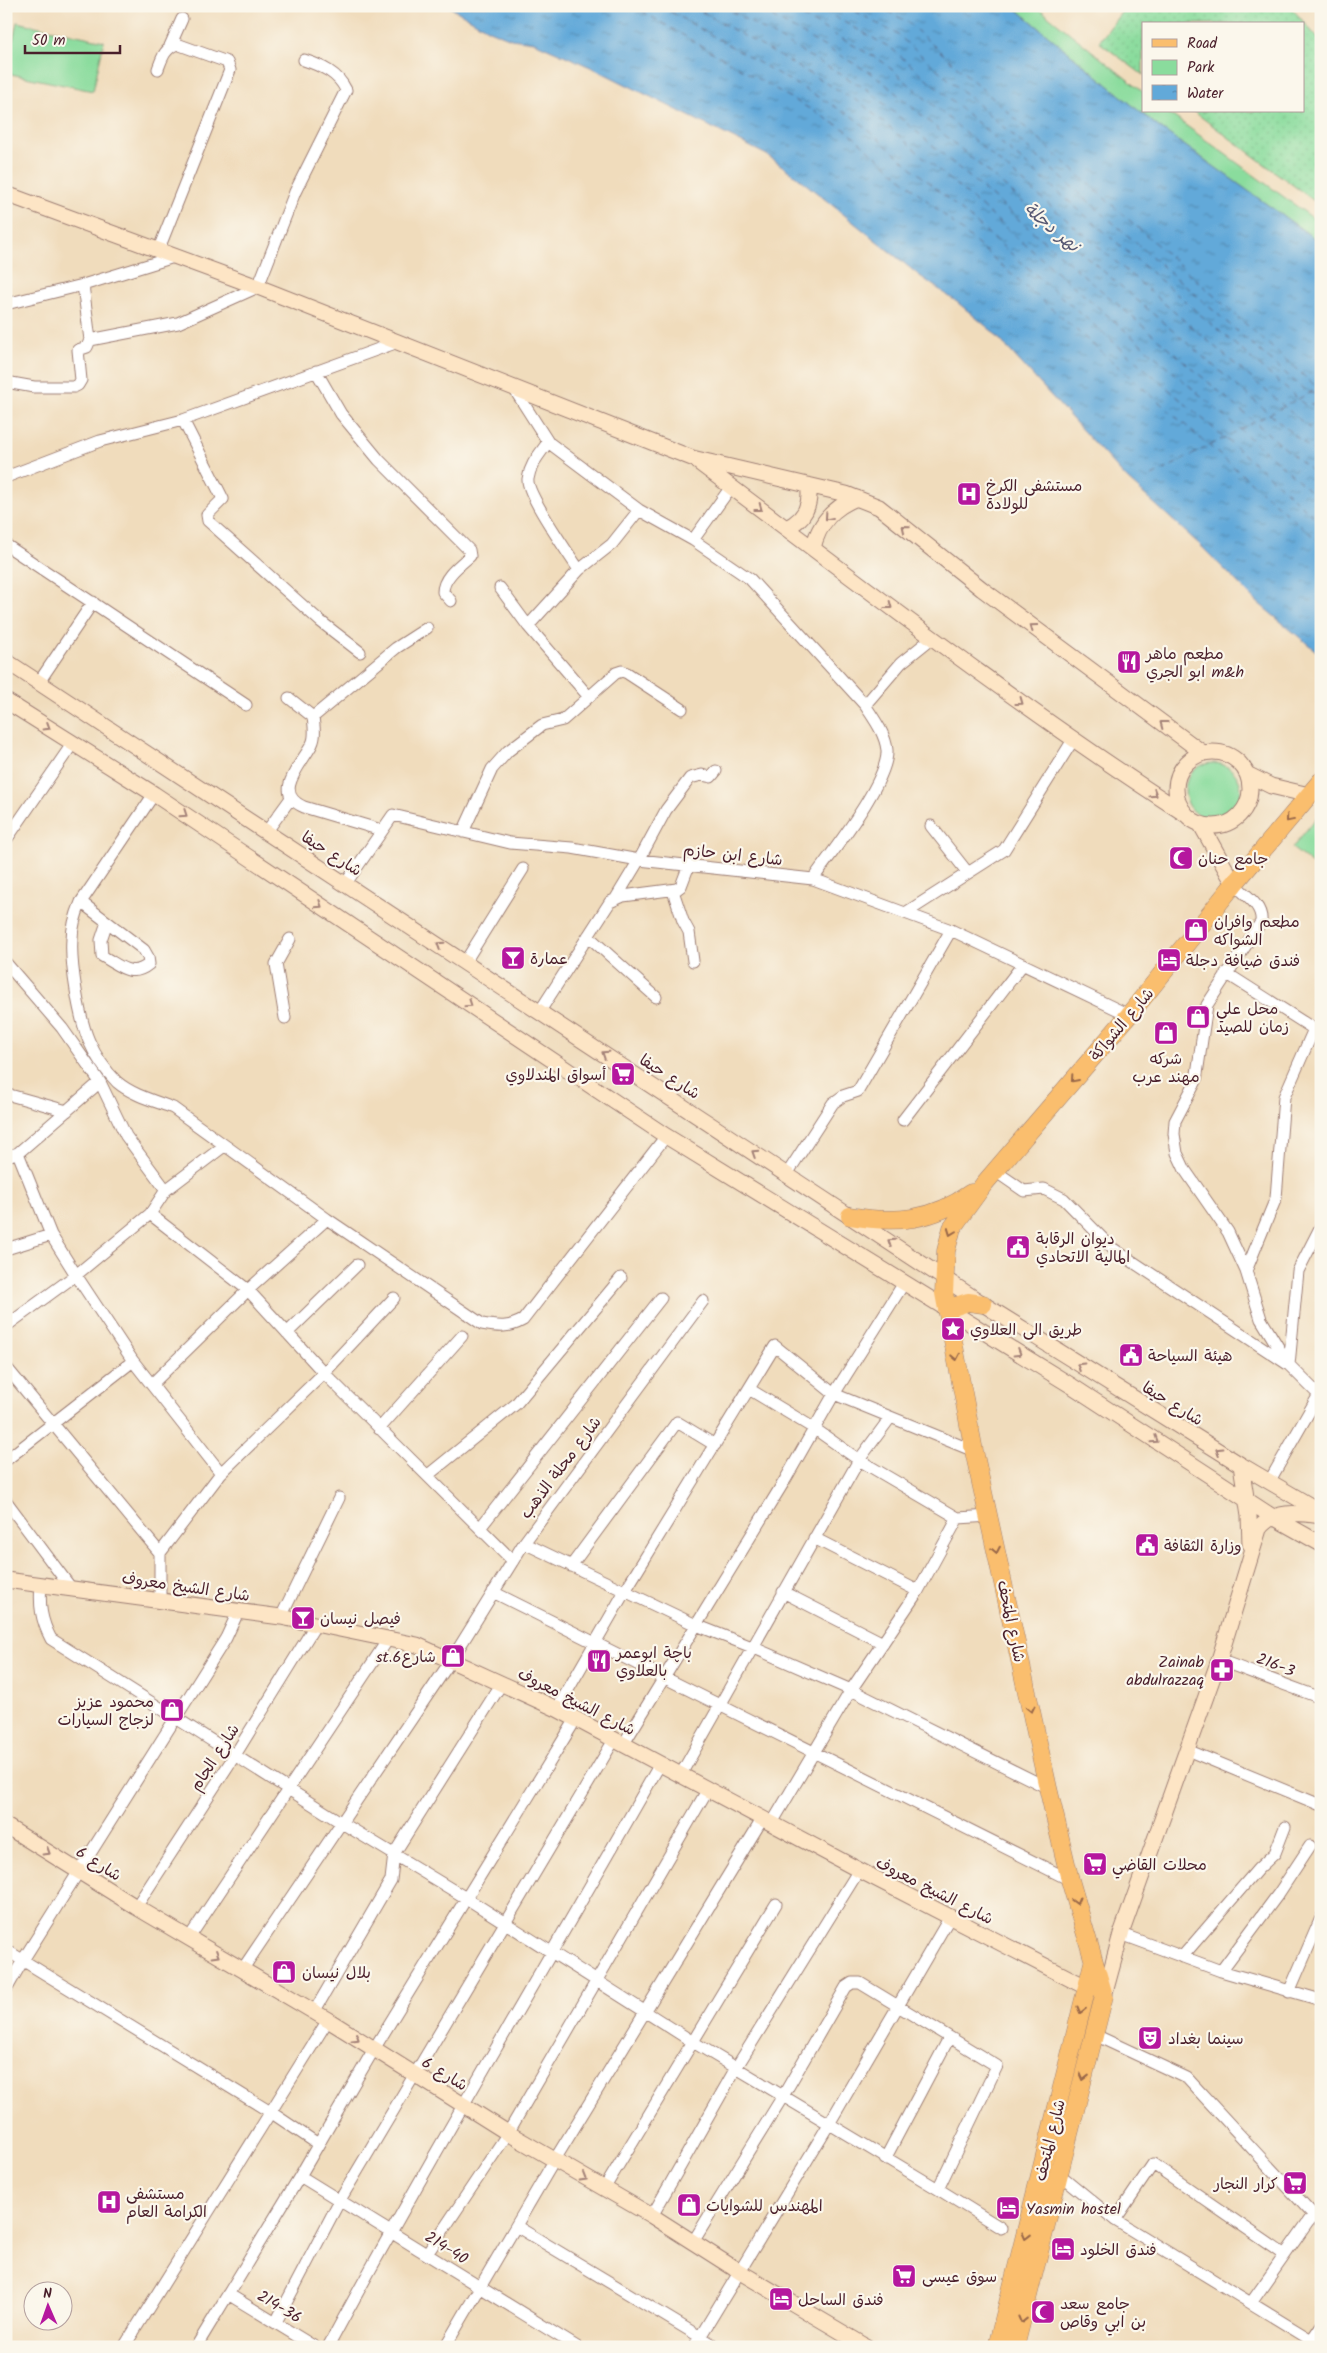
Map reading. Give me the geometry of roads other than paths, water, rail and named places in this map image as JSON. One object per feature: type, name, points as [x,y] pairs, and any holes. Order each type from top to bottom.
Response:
[{"type":"main road","name":"شارع الشواكة","points":[[938,1272],[952,1228],[989,1178],[1129,1015],[1234,884],[1321,782]]},
{"type":"main road","points":[[850,1216],[878,1221],[907,1220],[943,1209],[961,1201],[989,1178]]},
{"type":"main road","name":"شارع المتحف","points":[[938,1272],[947,1309],[974,1451],[990,1516],[1048,1788],[1070,1880],[1104,1996],[1015,2347]]},
{"type":"main road","points":[[947,1309],[968,1302],[983,1304]]},
{"type":"main road","name":"شارع المتحف","points":[[997,2347],[1093,1963]]},
{"type":"street","points":[[158,69],[163,55],[170,46],[182,19]]},
{"type":"street","points":[[158,252],[230,70],[227,62],[211,55],[178,44],[170,46]]},
{"type":"street","points":[[90,340],[178,323],[258,287],[294,192],[346,90],[341,80],[322,66],[304,60]]},
{"type":"street","points":[[6,194],[158,252],[258,287],[511,385],[692,458],[808,485],[857,498],[879,507],[988,594],[1203,753]]},
{"type":"street","points":[[6,304],[83,286],[174,257]]},
{"type":"street","points":[[6,382],[34,387],[78,386],[81,380],[78,350],[87,347],[90,340],[83,286]]},
{"type":"street","points":[[6,477],[100,441],[183,420],[398,342]]},
{"type":"street","points":[[316,372],[341,414],[379,460],[469,550],[470,556],[456,569],[443,587],[443,592],[451,601]]},
{"type":"street","points":[[511,385],[548,442],[639,510],[693,540],[750,579],[865,706],[884,737],[887,752],[885,764],[871,795],[813,878]]},
{"type":"street","points":[[183,420],[223,499],[207,515],[208,521],[320,621],[360,652]]},
{"type":"street","points":[[548,442],[533,463],[528,481],[534,498],[579,570]]},
{"type":"street","points":[[692,458],[932,638],[1073,740],[1201,825],[1234,884],[1258,907],[1262,914],[1257,929],[1226,973],[1207,1005],[1196,1081],[1175,1121],[1174,1134],[1177,1154],[1228,1232],[1246,1271],[1261,1319],[1290,1365]]},
{"type":"street","points":[[786,528],[799,520],[808,508],[810,500],[808,485]]},
{"type":"street","points":[[693,540],[731,487]]},
{"type":"street","points":[[813,548],[819,529],[831,513],[848,501],[857,498]]},
{"type":"street","points":[[528,626],[579,570],[612,544],[639,510]]},
{"type":"street","points":[[6,545],[246,705]]},
{"type":"street","points":[[500,588],[528,626],[589,697]]},
{"type":"street","points":[[39,682],[93,602]]},
{"type":"street","points":[[313,717],[396,648],[427,628]]},
{"type":"street","points":[[865,706],[901,663],[932,638]]},
{"type":"street","name":"شارع حيفا","points":[[6,661],[938,1272],[983,1304],[1321,1514]]},
{"type":"street","points":[[463,832],[492,769],[499,760],[542,725],[563,720],[616,673],[622,671],[682,709]]},
{"type":"street","points":[[289,698],[313,717],[314,738],[290,781],[289,792],[291,798],[296,804],[304,807],[381,830]]},
{"type":"street","points":[[6,701],[154,794],[666,1136],[1072,1386],[1273,1517],[1321,1544]]},
{"type":"street","points":[[907,912],[1004,850],[1073,740]]},
{"type":"street","points":[[6,840],[73,743]]},
{"type":"street","points":[[1185,814],[1178,803],[1176,791],[1177,779],[1187,763],[1203,753],[1216,752],[1229,755],[1240,763],[1247,774],[1251,788],[1248,802],[1241,814],[1229,823],[1216,826],[1201,825]]},
{"type":"street","points":[[540,1012],[610,902],[616,898],[666,810],[690,778],[702,775],[711,777],[716,772]]},
{"type":"street","points":[[1247,774],[1277,788],[1309,795]]},
{"type":"street","points":[[154,794],[80,902],[71,940],[77,988],[89,1040],[102,1062],[118,1083],[140,1095],[173,1108],[327,1219],[482,1324],[510,1327],[524,1320],[666,1136]]},
{"type":"street","points":[[267,832],[291,798]]},
{"type":"street","name":"شارع ابن حازم","points":[[346,883],[393,814],[510,843],[572,848],[639,860],[813,878],[952,930],[1129,1015]]},
{"type":"street","points":[[931,826],[968,873]]},
{"type":"street","points":[[616,898],[673,891],[681,886],[689,865]]},
{"type":"street","points":[[465,962],[523,869]]},
{"type":"street","points":[[673,891],[683,922],[689,932],[694,960]]},
{"type":"street","points":[[80,902],[107,922],[144,950],[149,964],[141,971],[132,972],[102,956],[100,940],[107,922]]},
{"type":"street","points":[[787,1174],[833,1103],[843,1096],[858,1091],[952,930]]},
{"type":"street","points":[[588,936],[656,997]]},
{"type":"street","points":[[285,1018],[276,964],[290,939]]},
{"type":"street","points":[[6,963],[62,1028],[100,1082],[126,1136],[166,1190]]},
{"type":"street","points":[[903,1120],[1023,964]]},
{"type":"street","points":[[1226,973],[1317,1025],[1284,1097],[1276,1198],[1246,1271]]},
{"type":"street","points":[[6,1156],[18,1153],[100,1082]]},
{"type":"street","points":[[6,1094],[67,1111]]},
{"type":"street","points":[[6,1326],[76,1275],[150,1214],[166,1190],[224,1146]]},
{"type":"street","points":[[18,1153],[51,1234],[76,1275],[133,1361],[221,1473]]},
{"type":"street","points":[[989,1178],[1024,1191],[1044,1189],[1053,1192],[1078,1212],[1112,1248],[1290,1365],[1320,1395],[1269,1482]]},
{"type":"street","points":[[150,1214],[248,1290],[324,1373],[513,1561]]},
{"type":"street","points":[[152,1384],[248,1290],[327,1219]]},
{"type":"street","points":[[1290,1365],[1298,1271],[1321,1226]]},
{"type":"street","points":[[6,1249],[51,1234]]},
{"type":"street","points":[[287,1333],[358,1265]]},
{"type":"street","points":[[919,1293],[927,1291],[938,1272]]},
{"type":"street","points":[[428,1475],[516,1404],[621,1278]]},
{"type":"street","points":[[276,2322],[340,2200],[506,1923],[618,1742],[664,1678],[815,1429],[834,1394],[904,1283]]},
{"type":"street","points":[[160,1600],[160,1553],[221,1473],[324,1373],[394,1298]]},
{"type":"street","points":[[480,1528],[661,1298]]},
{"type":"street","name":"شارع محلة الذهب","points":[[242,1970],[452,1659],[524,1543],[703,1302]]},
{"type":"street","points":[[379,1428],[462,1336]]},
{"type":"street","points":[[557,1708],[775,1346],[834,1394],[974,1451]]},
{"type":"street","points":[[6,1460],[133,1361]]},
{"type":"street","points":[[6,1367],[54,1422],[160,1553]]},
{"type":"street","points":[[749,1389],[815,1429],[859,1460],[958,1518],[990,1516]]},
{"type":"street","points":[[681,1774],[859,1460],[890,1418]]},
{"type":"street","points":[[571,1566],[677,1422],[715,1445]]},
{"type":"street","points":[[1241,1465],[1251,1531],[1248,1561]]},
{"type":"street","points":[[281,1617],[339,1498]]},
{"type":"street","points":[[6,1501],[71,1588]]},
{"type":"street","points":[[1273,1517],[1293,1512],[1321,1514]]},
{"type":"street","name":"شارع المتحف","points":[[1104,1996],[1120,1938],[1219,1660],[1259,1529],[1264,1522],[1273,1517]]},
{"type":"street","points":[[446,2347],[554,2161],[645,2012],[768,1820],[815,1752],[851,1690],[918,1591],[958,1518]]},
{"type":"street","points":[[814,1538],[918,1591]]},
{"type":"street","points":[[524,1543],[696,1625],[851,1690],[1048,1788]]},
{"type":"street","name":"شارع الشيخ معروف","points":[[6,1580],[281,1617],[417,1644],[557,1708],[859,1870],[1086,1987]]},
{"type":"street","points":[[41,1584],[39,1603],[43,1624],[51,1639],[693,2042],[1001,2228]]},
{"type":"street","points":[[493,1592],[1070,1880]]},
{"type":"street","points":[[783,1592],[884,1643]]},
{"type":"street","points":[[6,1990],[226,1638],[238,1612]]},
{"type":"street","name":"شارع الجام","points":[[136,1906],[235,1755],[316,1624]]},
{"type":"street","points":[[189,1938],[290,1790],[389,1638]]},
{"type":"street","name":"216-3","points":[[1219,1660],[1321,1698]]},
{"type":"street","points":[[314,2012],[391,1880],[394,1854],[502,1683]]},
{"type":"street","points":[[196,2347],[300,2176],[374,2049],[576,1719]]},
{"type":"street","points":[[1187,1750],[1318,1804]]},
{"type":"street","points":[[328,2347],[390,2231],[660,1764]]},
{"type":"street","points":[[427,2254],[508,2132],[708,1789]]},
{"type":"street","name":"شارع 6","points":[[6,1826],[79,1872],[328,2020],[554,2161],[652,2216],[740,2272],[867,2347]]},
{"type":"street","points":[[1182,1957],[1258,1869],[1275,1853],[1285,1827]]},
{"type":"street","points":[[1221,1971],[1279,1893],[1310,1846]]},
{"type":"street","points":[[652,2216],[736,2068],[859,1870]]},
{"type":"street","points":[[604,2189],[776,1904]]},
{"type":"street","points":[[697,2342],[899,2007],[950,1917]]},
{"type":"street","points":[[1289,1992],[1321,1918]]},
{"type":"street","points":[[1093,1963],[1120,1938],[1289,1992],[1321,2000]]},
{"type":"street","points":[[6,1950],[272,2113],[318,2144]]},
{"type":"street","points":[[693,2242],[783,2096],[846,1987],[852,1983],[860,1984],[997,2066],[938,2189]]},
{"type":"street","points":[[124,2347],[272,2113],[328,2020]]},
{"type":"street","points":[[1094,2035],[1187,2078],[1317,2219],[1285,2255],[1251,2303]]},
{"type":"street","points":[[885,2158],[949,2038]]},
{"type":"street","points":[[1115,2220],[1153,2164],[1285,2255]]},
{"type":"street","points":[[1059,2174],[1115,2220],[1251,2303],[1313,2344],[1321,2326]]},
{"type":"street","name":"214-40","points":[[300,2176],[577,2347]]},
{"type":"street","points":[[516,2226],[697,2342],[717,2347]]},
{"type":"street","name":"214-36","points":[[228,2294],[315,2347]]},
{"type":"water","name":"نهر دجلة","points":[[448,6],[1013,6],[1156,125],[1321,243],[1321,655],[1257,602],[1198,543],[1126,478],[992,331],[957,302],[920,276],[796,176],[767,155],[595,69],[534,42],[511,39],[489,30]]},
{"type":"place","name":"مستشفى الكرخ للولادة","points":[[969,494]]},
{"type":"place","name":"مطعم ماهر ابو الجري m&h","points":[[1129,662]]},
{"type":"place","name":"جامع حنان","points":[[1181,858]]},
{"type":"place","name":"مطعم وافران الشواكه","points":[[1196,930]]},
{"type":"place","name":"عمارة","points":[[513,958]]},
{"type":"place","name":"فندق ضيافة دجلة","points":[[1169,960]]},
{"type":"place","name":"محل علي زمان للصيد","points":[[1198,1017]]},
{"type":"place","name":"شركه مهند عرب","points":[[1166,1033]]},
{"type":"place","name":"أسواق المندلاوي","points":[[623,1074]]},
{"type":"place","name":"ديوان الرقابة المالية الاتحادي","points":[[1018,1247]]},
{"type":"place","name":"طريق الى العلاوي","points":[[953,1329]]},
{"type":"place","name":"هيئة السياحة","points":[[1131,1355]]},
{"type":"place","name":"وزارة الثقافة","points":[[1147,1545]]},
{"type":"place","name":"فيصل نيسان","points":[[303,1618]]},
{"type":"place","name":"st.شارع6","points":[[453,1656]]},
{"type":"place","name":"باچة ابوعمر بالعلاوي","points":[[599,1661]]},
{"type":"place","name":"Zainab abdulrazzaq","points":[[1222,1670]]},
{"type":"place","name":"محمود عزيز لزجاج السيارات","points":[[172,1710]]},
{"type":"place","name":"محلات القاضي","points":[[1095,1864]]},
{"type":"place","name":"بلال نيسان","points":[[284,1972]]},
{"type":"place","name":"سينما بغداد","points":[[1150,2038]]},
{"type":"place","name":"كرار النجار","points":[[1295,2183]]},
{"type":"place","name":"مستشفى الكرامة العام","points":[[109,2202]]},
{"type":"place","name":"المهندس للشوايات","points":[[689,2205]]},
{"type":"place","name":"Yasmin hostel","points":[[1008,2208]]},
{"type":"place","name":"فندق الخلود","points":[[1063,2249]]},
{"type":"place","name":"سوق عيسى","points":[[904,2276]]},
{"type":"place","name":"فندق الساحل","points":[[781,2299]]},
{"type":"place","name":"جامع سعد بن ابي وقاص","points":[[1043,2312]]}]
